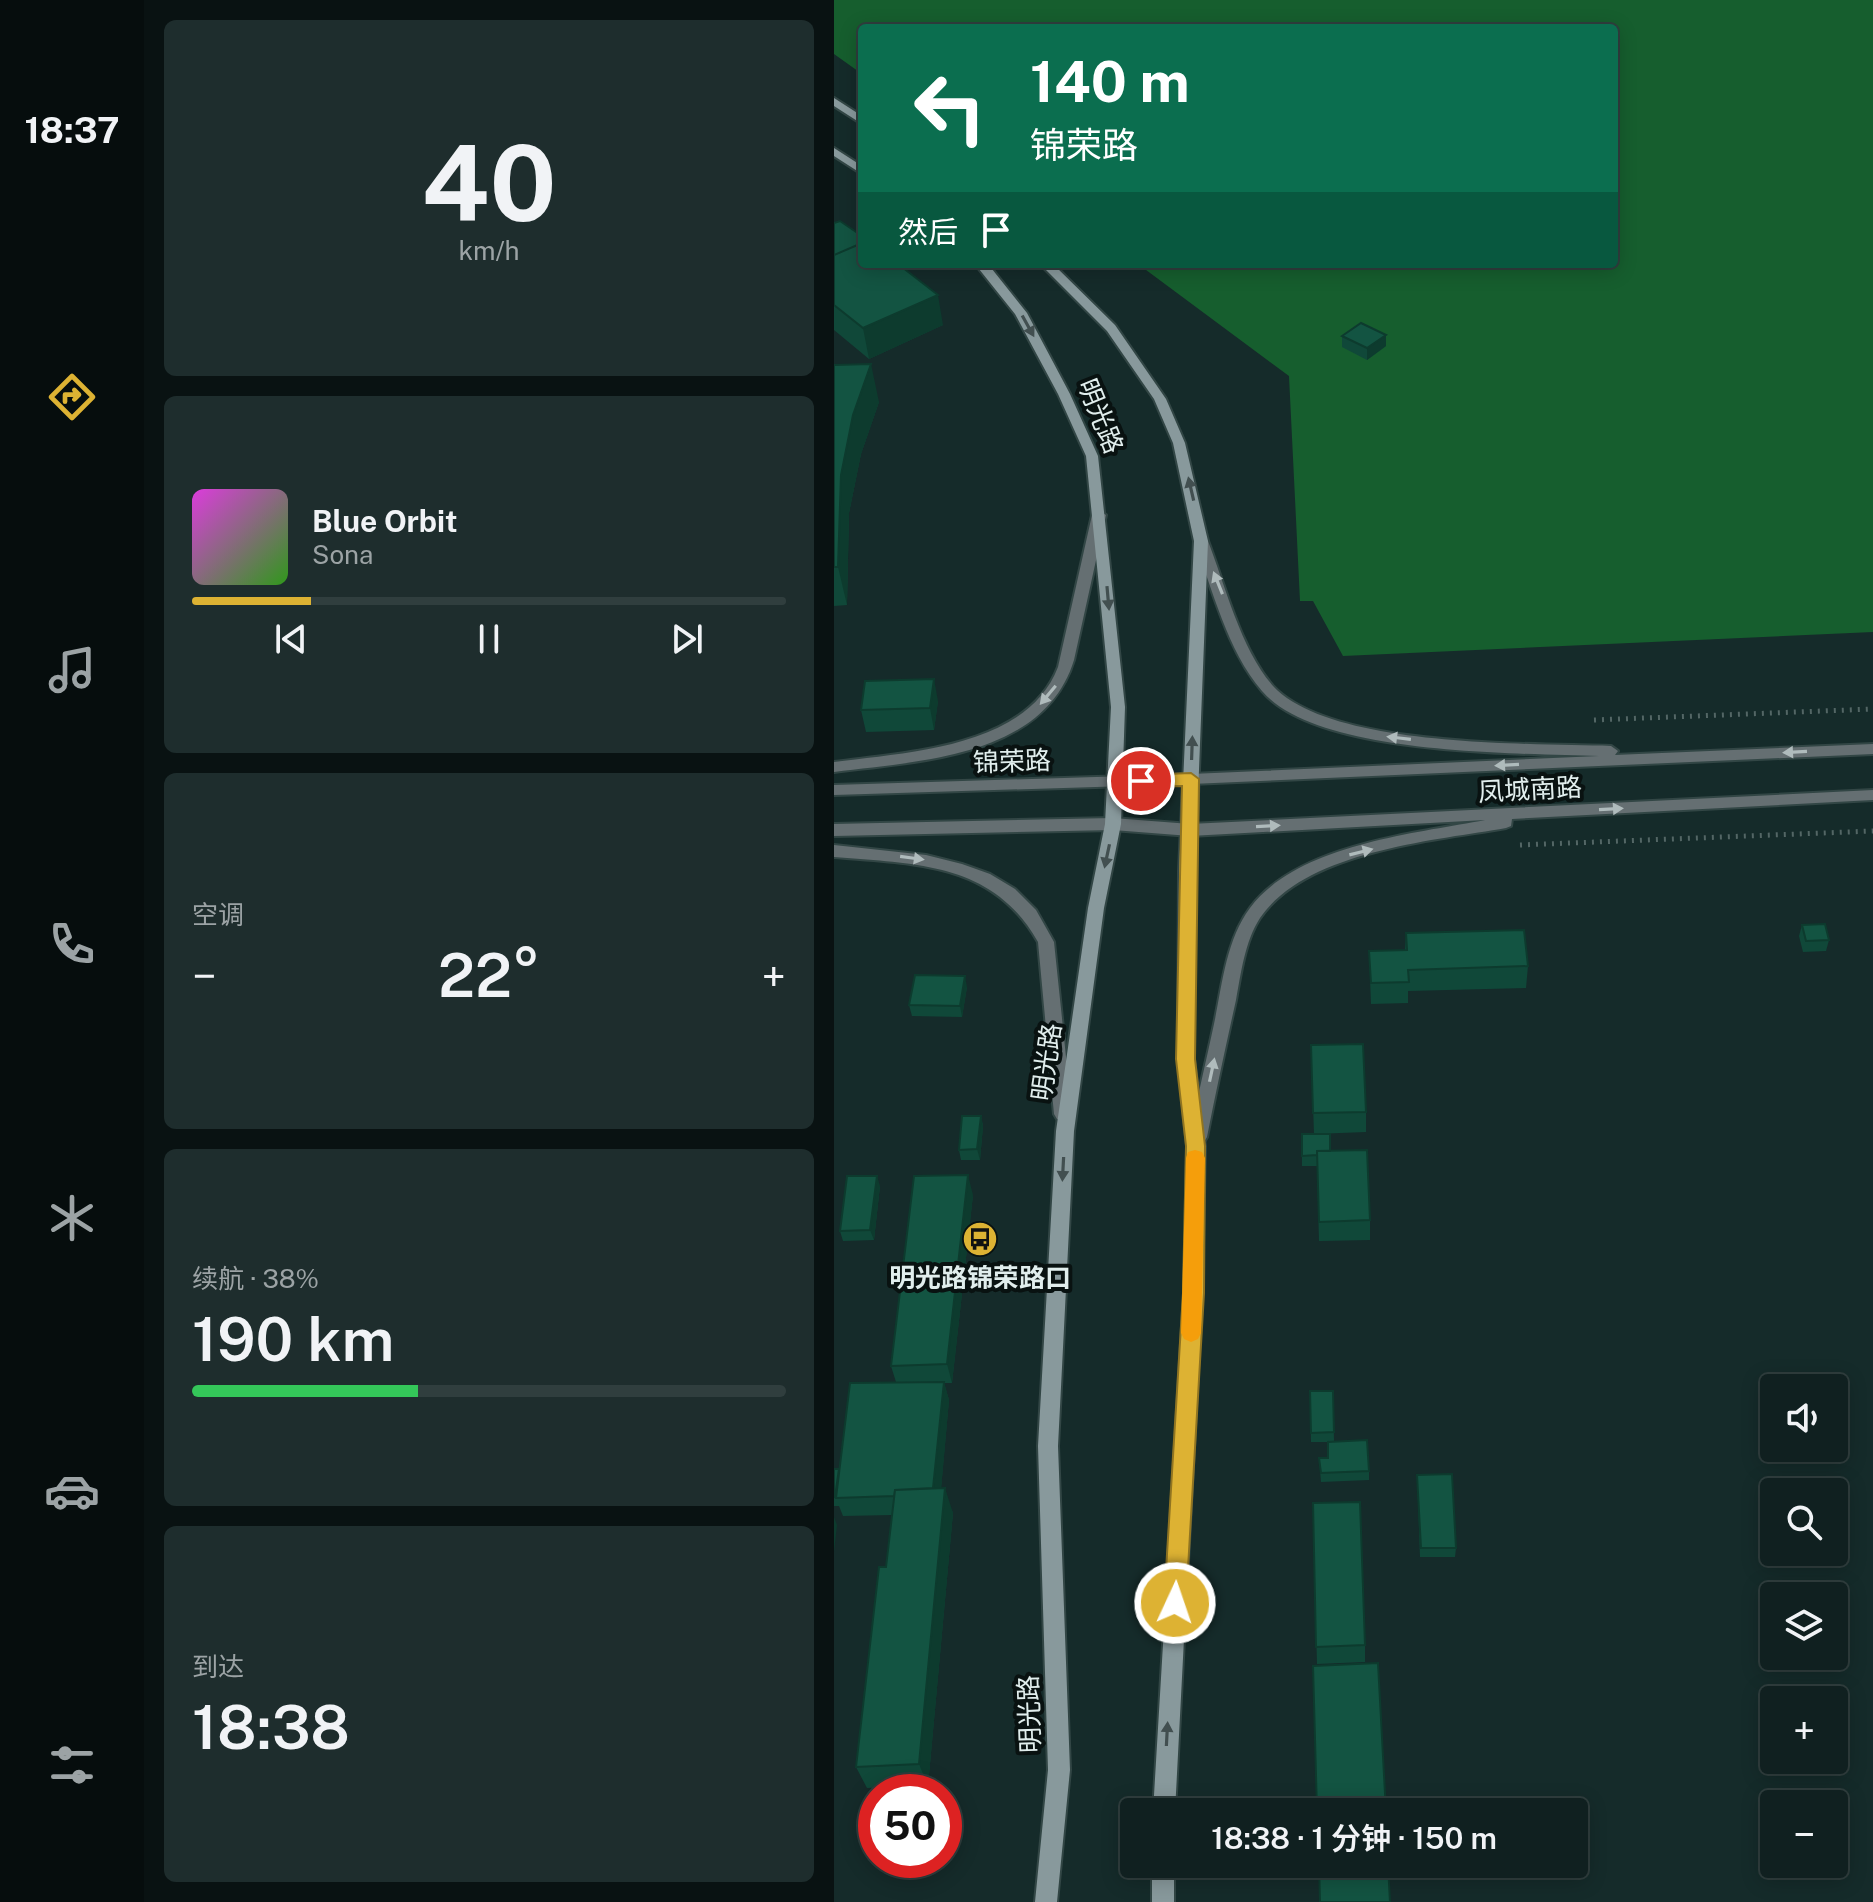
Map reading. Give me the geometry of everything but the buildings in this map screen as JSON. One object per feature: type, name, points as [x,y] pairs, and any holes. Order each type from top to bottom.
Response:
[{"type":"main road","points":[[834,101],[858,118]]},
{"type":"main road","points":[[834,151],[858,168]]},
{"type":"main road","name":"明光路","points":[[985,268],[1021,313],[1064,394],[1092,456],[1118,707],[1113,824],[1096,908],[1065,1131],[1048,1446],[1059,1770],[1046,1902]]},
{"type":"main road","name":"明光路","points":[[1050,268],[1111,328],[1160,399],[1179,443],[1201,541],[1191,779],[1186,1059],[1196,1146],[1193,1293],[1165,1798]]},
{"type":"main road","points":[[1163,1878],[1163,1902]]},
{"type":"street","points":[[834,767],[976,742],[1015,725],[1051,695],[1067,661],[1099,514]]},
{"type":"street","points":[[1201,541],[1254,670],[1271,693],[1300,713],[1334,726],[1407,739],[1700,757]]},
{"type":"street","name":"凤城南路","points":[[1191,779],[1873,749]]},
{"type":"street","name":"锦荣路","points":[[834,790],[1191,779]]},
{"type":"street","name":"凤城南路","points":[[1190,830],[1873,795]]},
{"type":"street","points":[[1196,1146],[1245,931],[1256,911],[1277,891],[1313,868],[1357,852],[1560,811]]},
{"type":"street","points":[[834,830],[1113,824],[1190,830]]},
{"type":"street","points":[[834,851],[905,857],[968,870],[1021,901],[1037,919],[1046,942],[1065,1131]]},
{"type":"path","points":[[1580,721],[1873,709]]},
{"type":"path","points":[[1515,846],[1873,831]]},
{"type":"green space","points":[[834,0],[1873,0],[1873,632],[1343,656],[1313,601],[1300,601],[1289,376],[1143,268],[1618,268],[1618,24],[858,24],[858,71],[834,54]]},
{"type":"slow traffic","points":[[1191,1333],[1195,1158]]},
{"type":"place","name":"明光路锦荣路口","points":[[980,1239]]},
{"type":"route","points":[[1141,781],[1191,779],[1186,1059],[1196,1146],[1193,1293],[1175,1603]]}]
